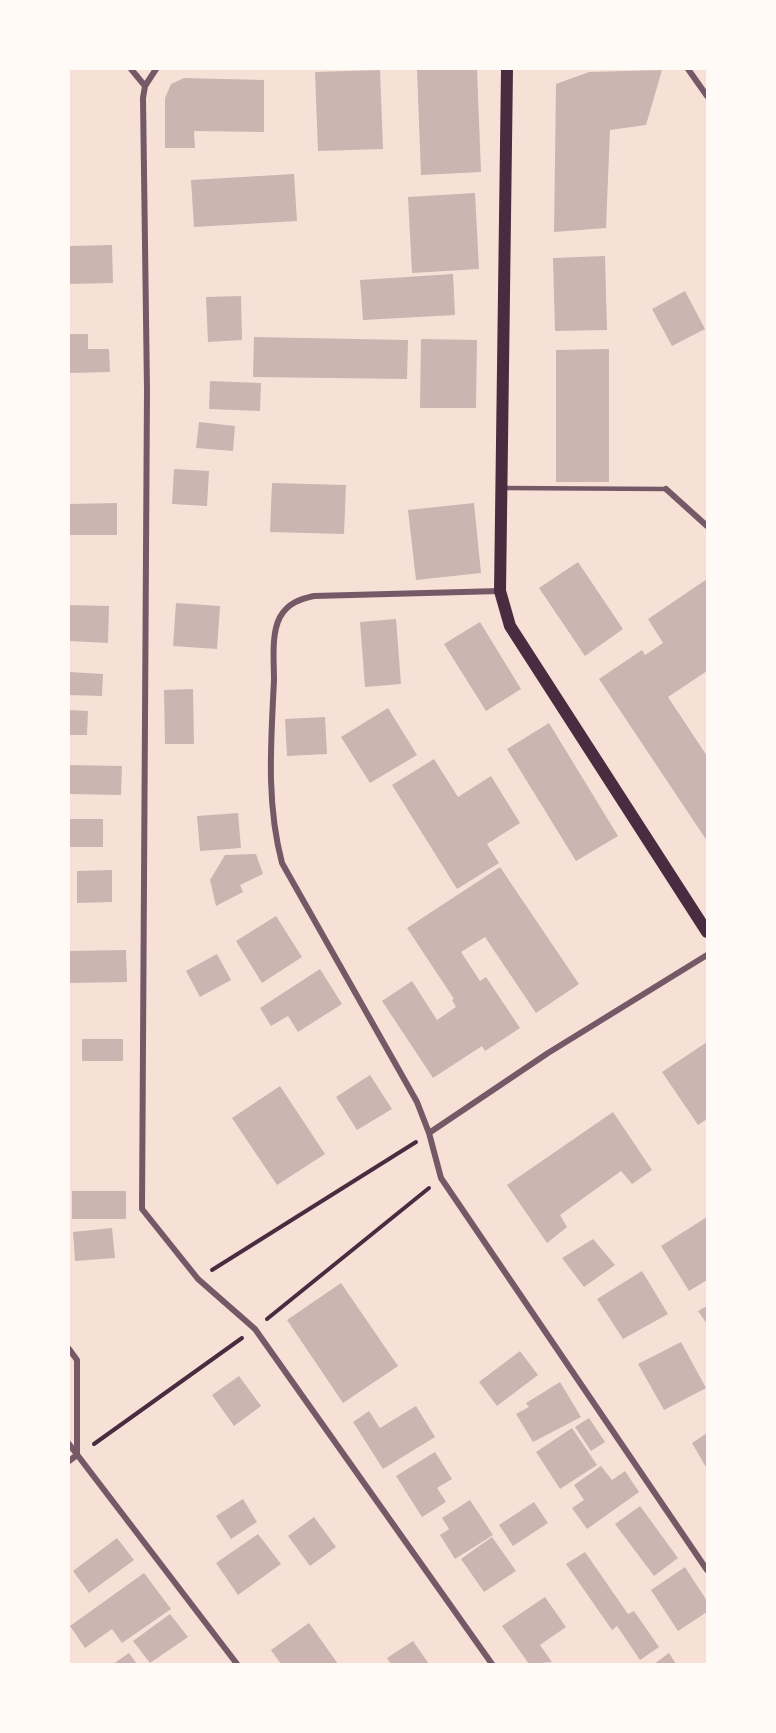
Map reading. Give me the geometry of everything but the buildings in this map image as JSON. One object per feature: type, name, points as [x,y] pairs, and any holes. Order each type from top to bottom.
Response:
[{"type":"main road","points":[[507,69],[500,591],[510,626],[707,932]]},
{"type":"street","points":[[130,69],[145,86]]},
{"type":"street","points":[[156,69],[145,86],[143,98],[147,402],[142,1209],[198,1279],[255,1329],[492,1664]]},
{"type":"street","points":[[688,69],[707,96]]},
{"type":"street","points":[[666,489],[707,526]]},
{"type":"street","points":[[500,591],[314,596],[301,599],[289,606],[280,617],[276,630],[269,786],[273,831],[282,863],[417,1102],[429,1133],[441,1178],[707,1570]]},
{"type":"street","points":[[429,1133],[548,1053],[707,955]]},
{"type":"street","points":[[69,1349],[77,1360],[77,1455]]},
{"type":"street","points":[[69,1444],[237,1664]]},
{"type":"street","points":[[69,1461],[77,1455]]},
{"type":"lane","points":[[503,488],[666,489]]},
{"type":"path","points":[[198,1279],[429,1133]]},
{"type":"path","points":[[77,1455],[255,1329],[441,1178]]}]
